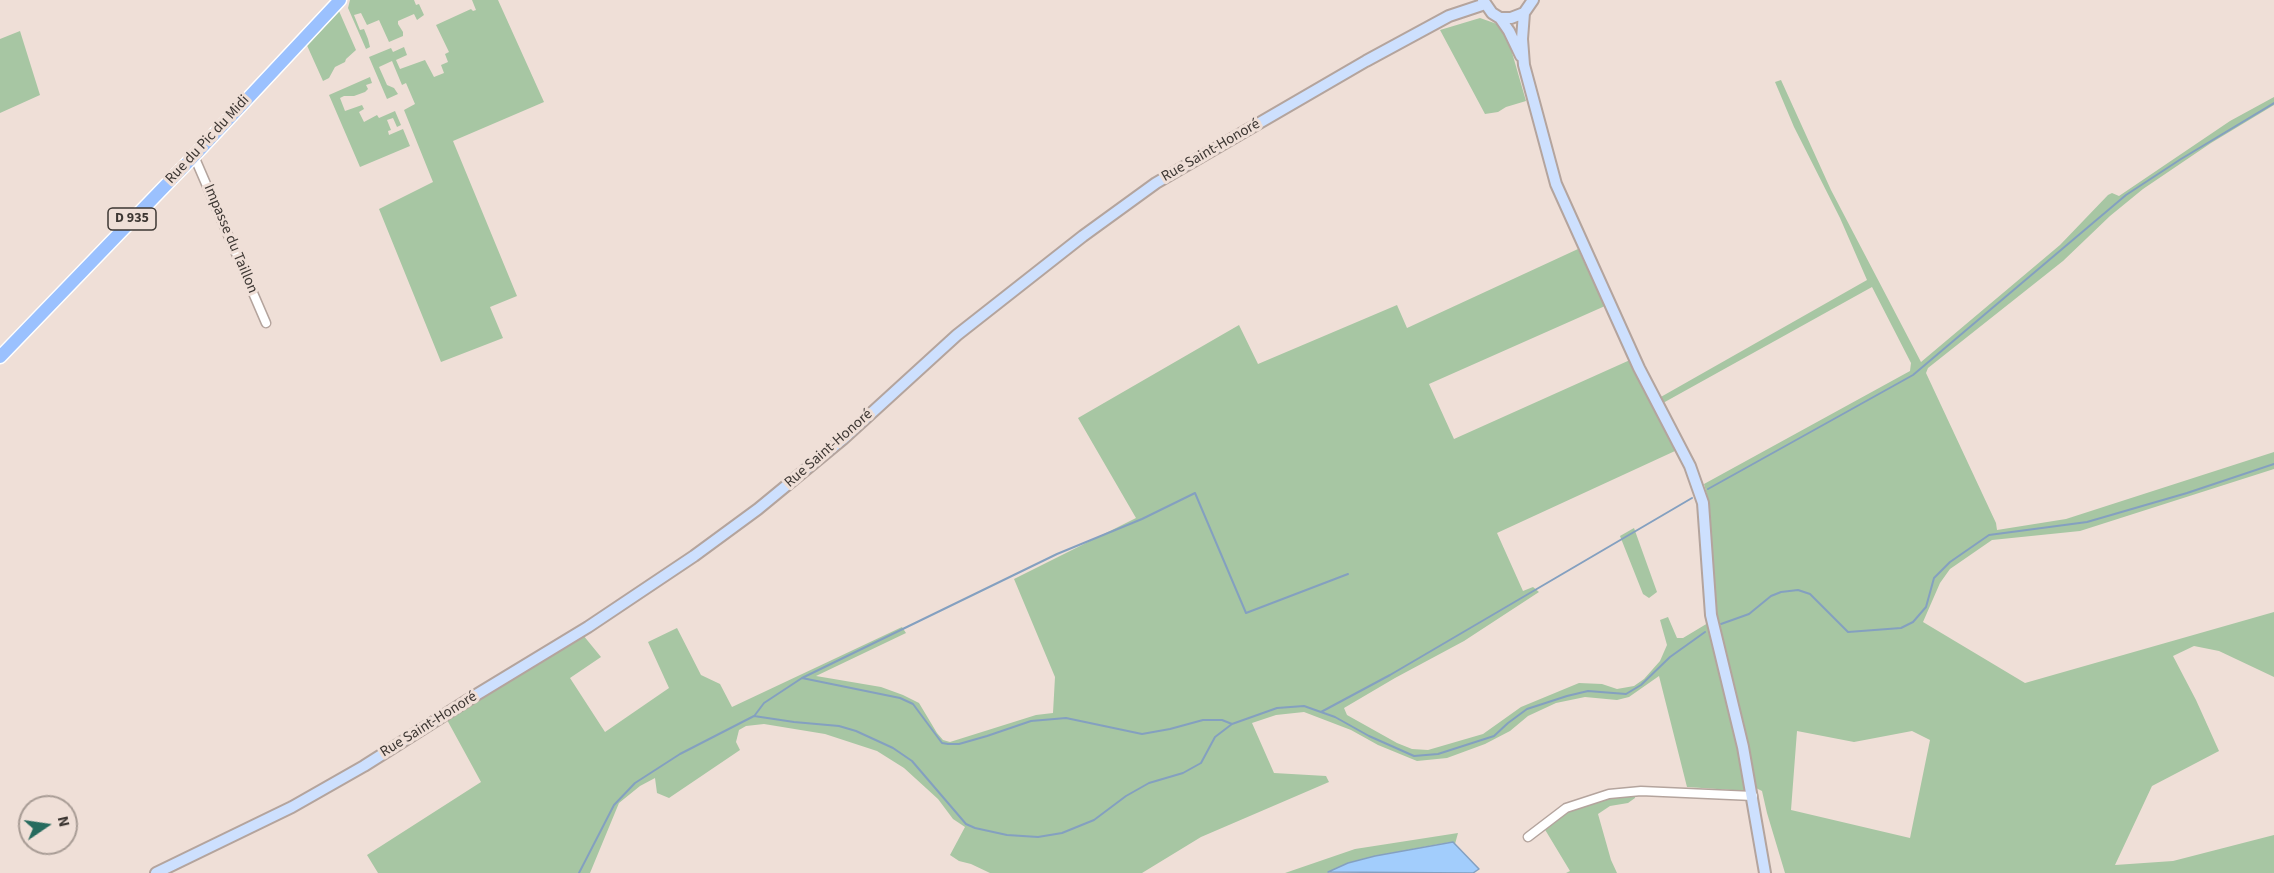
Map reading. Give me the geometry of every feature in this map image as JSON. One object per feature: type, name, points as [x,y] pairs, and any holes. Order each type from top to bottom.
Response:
[{"type":"main road","name":"Rue du Pic du Midi","points":[[0,357],[194,156],[340,0]]},
{"type":"street","points":[[1524,65],[1522,39],[1524,13],[1533,0]]},
{"type":"street","points":[[1484,2],[1509,31],[1524,65],[1556,184],[1639,368],[1690,466],[1703,503],[1711,615],[1743,747],[1765,873]]},
{"type":"street","name":"Rue Saint-Honoré","points":[[156,873],[292,807],[346,777],[588,627],[694,556],[758,509],[843,439],[957,335],[1083,236],[1156,183],[1366,61],[1449,16],[1484,2]]},
{"type":"street","points":[[1500,18],[1511,18],[1524,13]]},
{"type":"street","name":"Impasse du Taillon","points":[[194,156],[266,323]]},
{"type":"street","points":[[1528,837],[1566,808],[1609,794],[1641,791],[1753,796]]},
{"type":"green space","points":[[350,0],[414,0],[416,5],[419,4],[424,15],[417,20],[414,14],[398,21],[403,36],[389,42],[379,20],[367,25],[361,13],[354,15],[360,30],[364,29],[368,39],[370,47],[366,49],[348,8]]},
{"type":"green space","points":[[472,0],[498,0],[544,102],[453,141],[517,296],[490,307],[503,338],[441,362],[379,209],[433,182],[404,110],[415,104],[406,83],[402,85],[392,61],[379,67],[387,85],[394,88],[398,94],[387,99],[369,57],[391,48],[393,52],[404,47],[407,55],[396,60],[400,69],[425,60],[434,77],[444,73],[441,65],[448,62],[445,54],[449,52],[436,25],[471,9],[476,10]]},
{"type":"green space","points":[[339,11],[356,50],[345,62],[335,67],[329,78],[323,81],[305,41],[333,12]]},
{"type":"green space","points":[[1480,18],[1497,24],[1505,35],[1526,101],[1498,112],[1485,114],[1440,30]]},
{"type":"green space","points":[[20,31],[40,95],[0,113],[0,39]]},
{"type":"green space","points":[[370,77],[372,83],[366,85],[368,89],[365,92],[340,98],[345,111],[362,105],[364,109],[359,112],[364,122],[377,115],[379,118],[395,111],[401,125],[397,127],[393,118],[387,120],[391,130],[388,131],[389,135],[403,129],[410,146],[360,167],[329,95]]},
{"type":"green space","points":[[1781,80],[1831,190],[1921,362],[2060,245],[2108,195],[2112,193],[2119,196],[2230,121],[2274,97],[2274,105],[2211,143],[2143,189],[2110,216],[2063,261],[1928,368],[1926,373],[1996,523],[1997,530],[2066,519],[2274,452],[2274,469],[2080,531],[1992,540],[1950,569],[1940,583],[1923,622],[2025,683],[2274,612],[2274,677],[2219,651],[2194,646],[2173,656],[2219,751],[2152,786],[2115,865],[2173,861],[2274,835],[2274,873],[1785,873],[1762,791],[1756,788],[1726,672],[1718,632],[1707,495],[1704,484],[1910,371],[1911,363],[1872,287],[1663,403],[1659,398],[1867,280],[1775,82]],"holes":[[[1797,731],[1854,742],[1912,731],[1930,740],[1910,838],[1791,810]]]},
{"type":"green space","points":[[1578,249],[1605,306],[1429,384],[1454,439],[1630,360],[1675,451],[1497,533],[1523,591],[1533,587],[1539,592],[1464,641],[1344,708],[1347,715],[1397,743],[1412,749],[1428,750],[1483,734],[1521,707],[1579,683],[1602,684],[1617,689],[1634,686],[1644,679],[1660,661],[1667,645],[1660,620],[1668,617],[1677,638],[1683,638],[1708,623],[1744,767],[1747,791],[1687,787],[1659,676],[1629,697],[1617,700],[1585,697],[1556,703],[1528,716],[1510,731],[1485,744],[1447,758],[1417,761],[1378,745],[1351,730],[1304,712],[1276,715],[1252,723],[1274,773],[1326,776],[1329,782],[1201,837],[1142,873],[990,873],[959,861],[950,855],[965,827],[953,819],[938,799],[904,768],[877,751],[825,734],[764,724],[746,726],[739,730],[736,742],[740,750],[669,798],[657,793],[655,778],[640,786],[619,803],[590,873],[378,873],[367,855],[481,782],[446,718],[583,635],[601,657],[570,678],[605,732],[669,688],[648,642],[677,628],[701,675],[720,684],[732,707],[902,627],[906,633],[816,676],[881,687],[903,695],[919,703],[937,733],[943,740],[950,742],[1036,715],[1053,713],[1055,677],[1014,579],[1136,518],[1078,418],[1239,325],[1258,364],[1397,305],[1407,328]]},
{"type":"green space","points":[[1634,528],[1657,592],[1649,598],[1643,594],[1620,536]]},
{"type":"green space","points":[[1635,788],[1635,798],[1628,803],[1610,806],[1598,814],[1617,873],[1566,873],[1570,871],[1541,823],[1553,812],[1589,796]]},
{"type":"green space","points":[[1458,833],[1455,844],[1445,843],[1375,856],[1348,863],[1328,873],[1285,873],[1355,849]]},
{"type":"water","points":[[1453,842],[1479,869],[1473,873],[1328,872],[1348,863],[1375,856]]},
{"type":"waterway","points":[[1708,489],[1913,375],[2126,195],[2274,103]]},
{"type":"waterway","points":[[1721,624],[1749,614],[1771,596],[1798,590],[1810,594],[1848,632],[1901,628],[1913,622],[1926,607],[1934,578],[1950,562],[1989,535],[2087,522],[2187,493],[2274,464]]},
{"type":"waterway","points":[[802,678],[1057,554],[1142,519],[1195,493],[1246,613],[1348,574]]},
{"type":"waterway","points":[[1321,712],[1390,675],[1692,498]]},
{"type":"waterway","points":[[579,873],[614,805],[635,783],[680,754],[754,716],[839,726],[856,731],[893,748],[912,761],[966,824],[1007,835],[1038,837],[1062,833],[1094,820],[1126,796],[1149,783],[1183,773],[1201,763],[1215,737],[1232,724],[1277,708],[1304,706],[1335,717],[1369,736],[1414,756],[1438,754],[1494,736],[1527,709],[1567,696],[1588,691],[1626,694],[1641,685],[1670,657],[1705,632]]},
{"type":"waterway","points":[[755,715],[764,703],[802,678],[900,698],[913,704],[942,743],[948,744],[959,744],[1031,721],[1066,718],[1142,734],[1203,720],[1222,720],[1232,724]]}]
